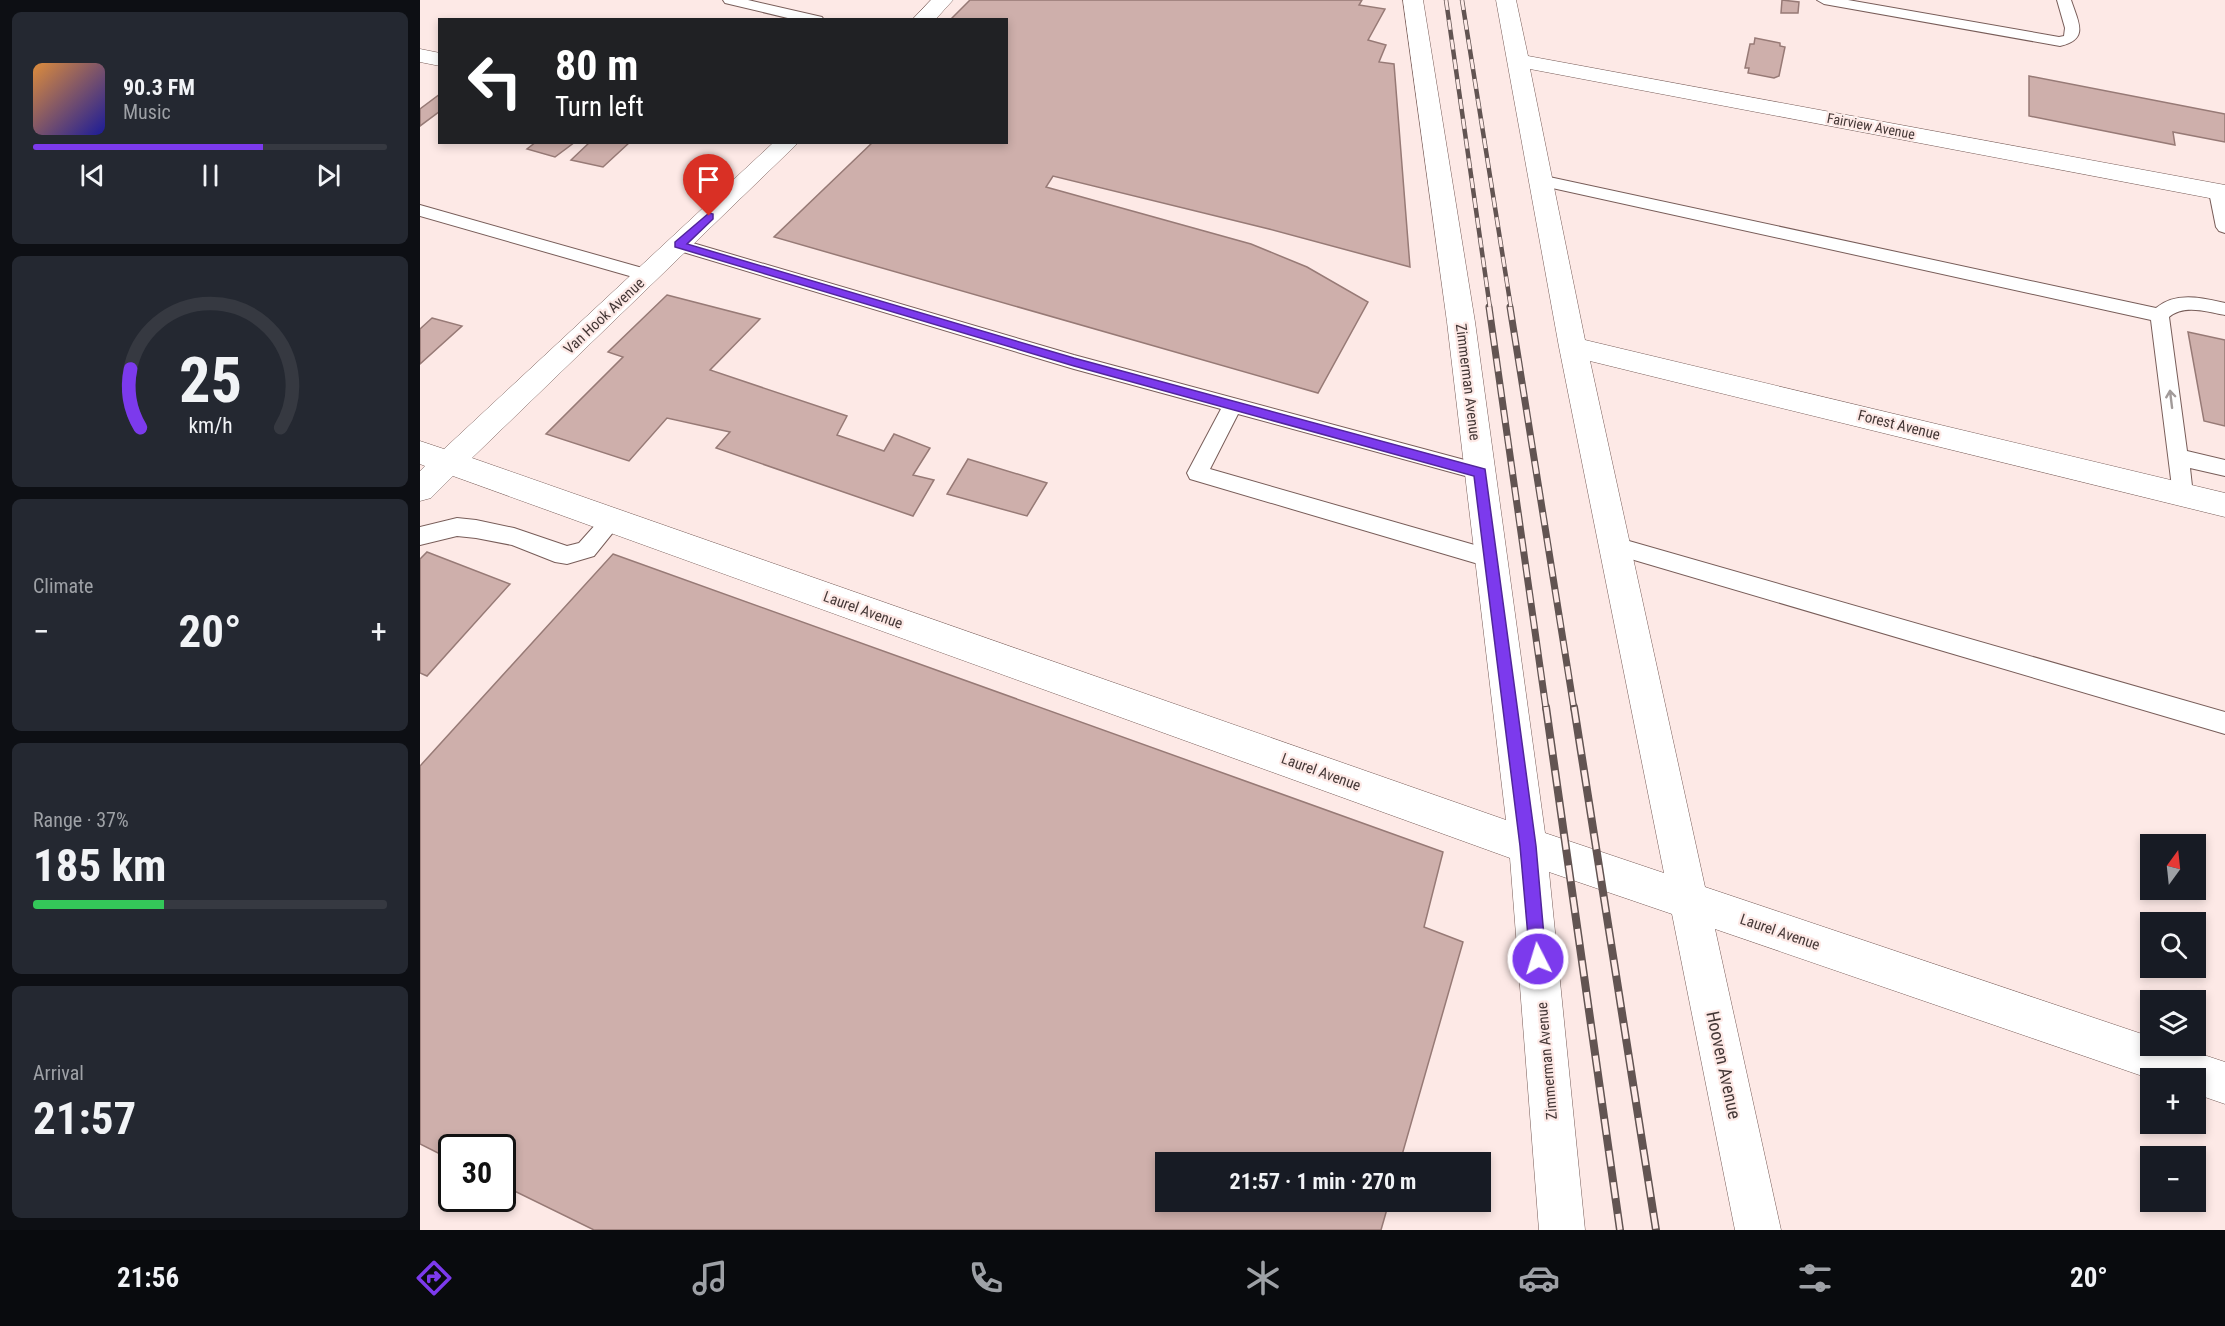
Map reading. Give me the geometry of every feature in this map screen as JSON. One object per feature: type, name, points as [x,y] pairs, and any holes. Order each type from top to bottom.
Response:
[{"type":"street","points":[[924,18],[943,0]]},
{"type":"street","name":"Zimmerman Avenue","points":[[1413,0],[1458,299],[1528,846],[1562,1230]]},
{"type":"street","points":[[1506,0],[1573,347],[1689,901]]},
{"type":"street","points":[[420,55],[438,60]]},
{"type":"street","name":"Fairview Avenue","points":[[1516,60],[2221,192]]},
{"type":"street","name":"Van Hook Avenue","points":[[420,489],[434,457],[647,275],[782,144]]},
{"type":"street","name":"Forest Avenue","points":[[1573,347],[2225,505]]},
{"type":"street","name":"Laurel Avenue","points":[[434,457],[1528,846],[2225,1083]]},
{"type":"street","name":"Hooven Avenue","points":[[1689,901],[1758,1230]]},
{"type":"lane","points":[[730,0],[808,18]]},
{"type":"lane","points":[[1824,0],[2061,42],[2071,38],[2072,28],[2064,0]]},
{"type":"lane","points":[[1540,180],[2160,315]]},
{"type":"lane","points":[[2221,192],[2225,227]]},
{"type":"lane","points":[[420,210],[647,275]]},
{"type":"lane","points":[[679,245],[1074,362],[1480,472]]},
{"type":"lane","points":[[2183,495],[2160,315],[2166,308],[2181,303],[2225,309]]},
{"type":"lane","points":[[1233,405],[1197,473],[1492,559]]},
{"type":"lane","points":[[2178,457],[2225,468]]},
{"type":"lane","points":[[420,536],[457,527],[476,529],[514,537],[555,553],[567,555],[586,550],[612,520]]},
{"type":"lane","points":[[1615,546],[2225,723]]},
{"type":"building","points":[[970,0],[1362,0],[1359,5],[1385,9],[1368,40],[1386,45],[1379,62],[1394,64],[1410,267],[1269,229],[1053,176],[1046,187],[1251,244],[1307,267],[1368,302],[1318,393],[774,237],[871,144],[1008,144],[1008,18],[952,18]]},
{"type":"building","points":[[1782,0],[1799,2],[1798,13],[1781,13]]},
{"type":"building","points":[[1755,38],[1780,43],[1780,46],[1785,47],[1779,76],[1774,78],[1748,73],[1749,68],[1745,68],[1750,44],[1754,44]]},
{"type":"building","points":[[2029,76],[2225,114],[2225,142],[2173,132],[2175,145],[2029,116]]},
{"type":"building","points":[[438,96],[438,112],[420,126],[420,109]]},
{"type":"building","points":[[533,144],[572,144],[555,157],[527,149]]},
{"type":"building","points":[[588,144],[628,144],[603,167],[571,160]]},
{"type":"building","points":[[667,295],[760,319],[710,370],[847,416],[837,435],[884,451],[894,434],[930,448],[913,475],[934,480],[913,516],[716,448],[730,432],[667,418],[629,461],[546,434],[623,357],[608,352]]},
{"type":"building","points":[[432,318],[462,326],[420,364],[420,329]]},
{"type":"building","points":[[2188,332],[2225,340],[2225,426],[2204,421]]},
{"type":"building","points":[[968,459],[1047,483],[1027,516],[947,494]]},
{"type":"building","points":[[427,552],[510,584],[427,676],[420,673],[420,559]]},
{"type":"building","points":[[613,554],[1443,852],[1424,927],[1463,942],[1403,1152],[1155,1152],[1155,1212],[1386,1212],[1381,1230],[594,1230],[516,1192],[516,1134],[438,1134],[438,1153],[420,1144],[420,766]]},
{"type":"railway","points":[[1446,0],[1490,308]]},
{"type":"railway","points":[[1462,0],[1511,308]]},
{"type":"railway","points":[[1489,307],[1546,709]]},
{"type":"railway","points":[[1510,307],[1574,709]]},
{"type":"railway","points":[[1546,707],[1620,1230]]},
{"type":"railway","points":[[1574,707],[1656,1230]]},
{"type":"route","points":[[709,216],[679,245],[1074,362],[1480,472],[1528,846],[1538,959]]}]
